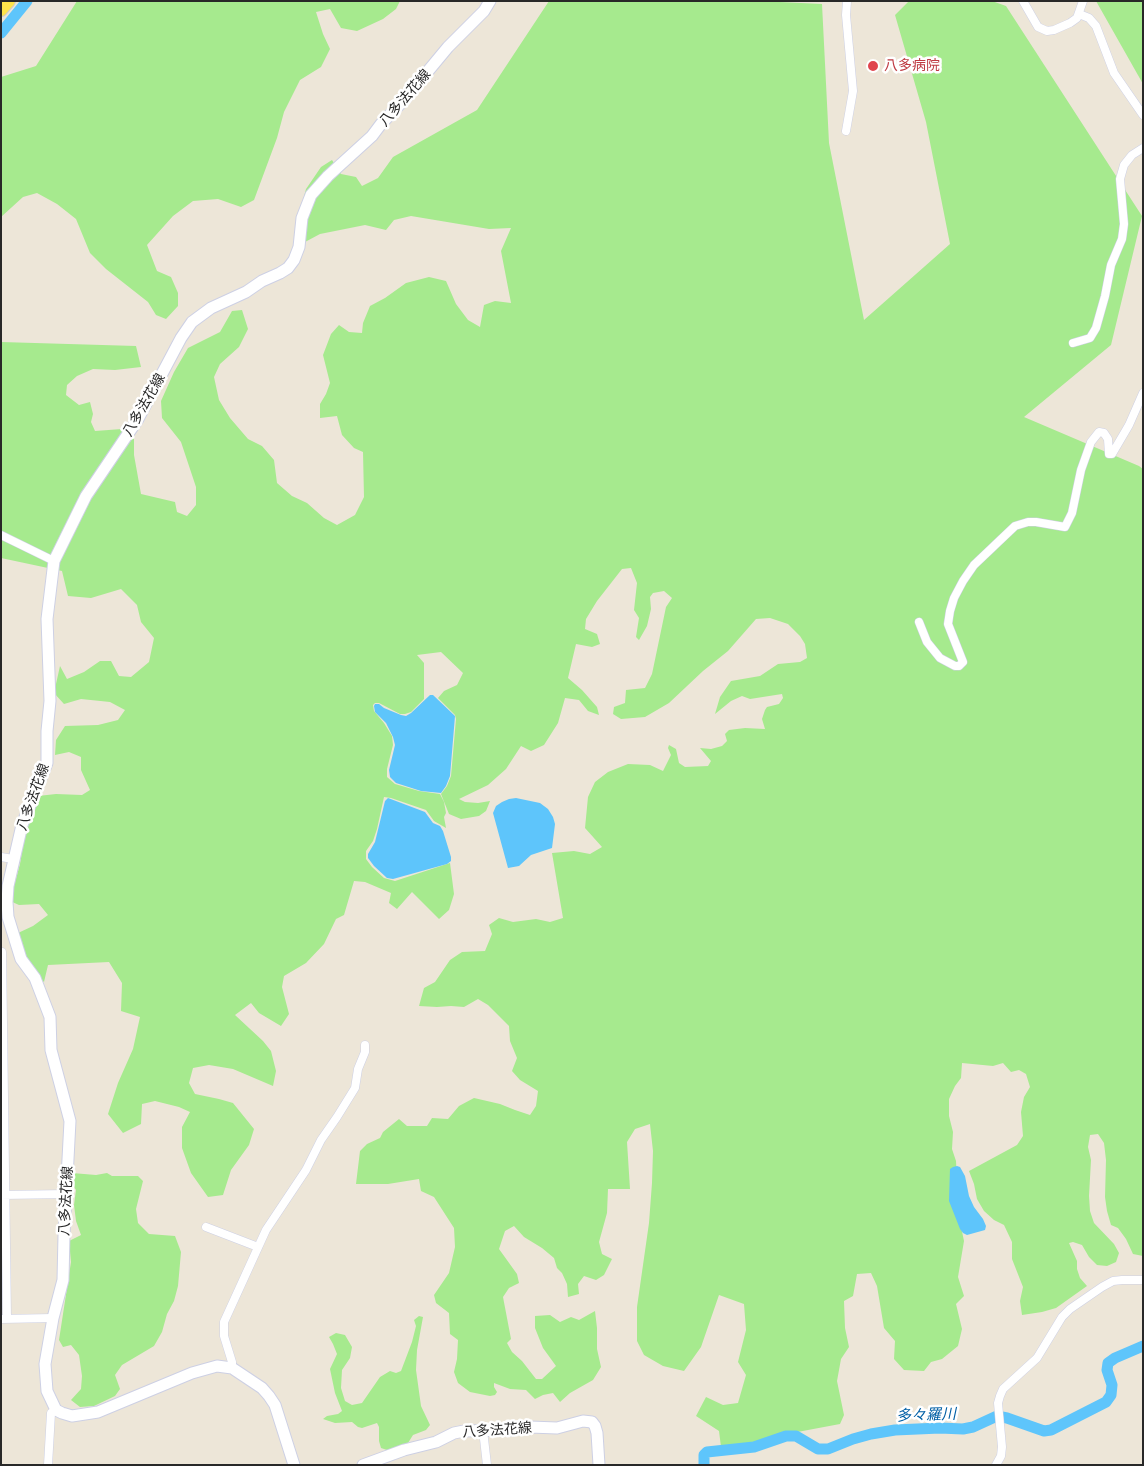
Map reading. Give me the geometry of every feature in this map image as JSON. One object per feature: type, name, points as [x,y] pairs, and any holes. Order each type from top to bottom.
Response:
[{"type":"main road","points":[[1,10],[9,1]]},
{"type":"main road","name":"八多法花線","points":[[56,1410],[47,1391],[45,1364],[63,1280],[70,1122],[51,1050],[50,1017],[35,978],[21,959],[8,917],[7,902],[13,859],[22,825],[47,764],[47,731],[50,701],[47,620],[54,560],[86,496],[138,419],[181,338],[192,322],[211,308],[246,292],[262,280],[288,268],[294,260],[302,218],[311,195],[372,136],[448,46],[484,11],[490,1]]},
{"type":"main road","points":[[56,1410],[72,1416],[98,1412],[192,1373],[217,1366],[232,1368],[262,1388],[275,1405],[294,1465]]},
{"type":"main road","name":"八多法花線","points":[[364,1465],[404,1450],[436,1442],[454,1433],[483,1430],[556,1428],[583,1421],[592,1422],[595,1426],[599,1464]]},
{"type":"street","points":[[846,131],[853,91],[846,15],[847,1]]},
{"type":"street","points":[[1023,1],[1038,27],[1047,31],[1054,30],[1077,18],[1083,1]]},
{"type":"street","points":[[1079,14],[1089,18],[1096,26],[1114,73],[1143,115]]},
{"type":"street","points":[[1072,342],[1090,338],[1096,328],[1111,266],[1122,239],[1124,224],[1120,179],[1124,165],[1132,155],[1143,148]]},
{"type":"street","points":[[919,622],[926,642],[940,658],[955,666],[959,666],[962,662],[948,624],[954,598],[963,581],[974,565],[1014,526],[1036,522],[1066,527],[1072,513],[1081,470],[1091,442],[1099,432],[1104,432],[1108,439],[1109,454],[1112,454],[1129,425],[1143,394]]},
{"type":"street","points":[[1,536],[54,560]]},
{"type":"street","points":[[1,857],[13,859]]},
{"type":"street","points":[[19,952],[2,952],[4,1319],[54,1318]]},
{"type":"street","points":[[232,1368],[224,1336],[224,1322],[266,1230],[306,1170],[321,1140],[355,1088],[365,1046]]},
{"type":"street","points":[[3,1195],[67,1194]]},
{"type":"street","points":[[206,1227],[258,1247]]},
{"type":"street","points":[[996,1465],[1001,1456],[1002,1448],[998,1403],[1003,1389],[1037,1358],[1062,1317],[1070,1309],[1114,1281],[1143,1280]]},
{"type":"street","points":[[48,1465],[51,1413],[56,1410]]},
{"type":"street","points":[[483,1430],[487,1465]]},
{"type":"street","points":[[599,1464],[604,1465]]},
{"type":"green space","points":[[77,1],[400,1],[396,9],[383,19],[357,31],[341,28],[330,9],[316,12],[330,49],[321,67],[300,80],[284,112],[277,138],[254,200],[241,207],[218,199],[193,201],[173,216],[147,245],[157,271],[171,277],[178,293],[178,306],[166,319],[156,315],[148,302],[106,269],[90,253],[76,219],[57,204],[37,193],[23,197],[1,217],[1,77],[36,66]]},
{"type":"green space","points":[[549,1],[759,1],[822,4],[829,143],[864,320],[950,244],[926,122],[895,15],[909,1],[992,1],[1006,6],[1142,216],[1111,345],[1024,417],[1143,469],[1143,1256],[1133,1254],[1118,1228],[1111,1225],[1105,1197],[1106,1160],[1104,1143],[1098,1134],[1090,1135],[1088,1147],[1091,1160],[1090,1211],[1094,1223],[1114,1244],[1119,1253],[1116,1262],[1107,1266],[1097,1265],[1089,1257],[1082,1245],[1073,1242],[1069,1243],[1077,1261],[1080,1278],[1087,1286],[1056,1308],[1022,1315],[1020,1301],[1023,1287],[1012,1259],[1012,1242],[1004,1225],[994,1220],[984,1211],[977,1199],[969,1171],[1017,1145],[1023,1136],[1021,1112],[1024,1097],[1030,1087],[1026,1074],[1019,1070],[1011,1072],[1003,1063],[993,1066],[962,1063],[961,1078],[949,1099],[949,1116],[953,1132],[952,1149],[956,1161],[959,1217],[964,1241],[958,1277],[964,1296],[956,1304],[962,1329],[958,1346],[942,1359],[931,1362],[924,1371],[904,1370],[894,1359],[895,1341],[884,1328],[877,1286],[871,1273],[857,1274],[853,1296],[844,1301],[845,1328],[849,1347],[841,1359],[837,1381],[844,1415],[840,1424],[748,1444],[721,1447],[719,1431],[696,1416],[706,1397],[723,1405],[738,1403],[746,1375],[738,1362],[746,1330],[744,1304],[719,1295],[701,1347],[684,1371],[663,1366],[644,1355],[637,1341],[637,1307],[649,1223],[652,1183],[653,1151],[650,1124],[635,1129],[627,1142],[630,1189],[608,1189],[607,1213],[599,1242],[602,1254],[612,1259],[604,1275],[596,1280],[584,1276],[578,1284],[579,1294],[568,1297],[567,1284],[562,1273],[557,1268],[554,1258],[524,1237],[514,1226],[505,1231],[499,1249],[517,1274],[519,1283],[509,1288],[503,1297],[511,1339],[507,1343],[512,1352],[536,1379],[542,1379],[556,1366],[543,1348],[535,1328],[535,1316],[550,1315],[560,1322],[571,1317],[579,1320],[595,1311],[597,1349],[601,1367],[593,1380],[570,1393],[560,1402],[553,1393],[535,1399],[526,1390],[510,1389],[494,1383],[497,1392],[495,1395],[490,1396],[470,1392],[458,1383],[454,1372],[458,1340],[450,1334],[449,1313],[436,1303],[434,1295],[449,1273],[455,1247],[454,1228],[434,1197],[421,1191],[419,1179],[388,1184],[356,1184],[360,1151],[367,1144],[380,1138],[383,1132],[399,1119],[407,1126],[427,1126],[432,1118],[448,1119],[459,1106],[474,1098],[500,1104],[530,1115],[536,1106],[538,1091],[520,1080],[512,1071],[517,1058],[510,1041],[509,1026],[488,1005],[478,999],[464,1007],[419,1006],[424,988],[435,982],[450,960],[462,952],[485,951],[492,934],[489,925],[499,918],[513,922],[536,919],[550,922],[563,918],[552,853],[574,851],[590,854],[602,847],[585,828],[588,797],[595,782],[608,772],[628,764],[650,765],[663,771],[671,755],[668,748],[669,745],[676,749],[679,763],[685,767],[708,766],[711,761],[700,748],[711,749],[722,746],[727,741],[725,734],[729,730],[745,728],[765,729],[762,719],[765,710],[767,707],[779,704],[783,698],[782,694],[750,699],[742,696],[731,701],[715,714],[720,697],[731,681],[760,676],[778,664],[800,662],[807,658],[805,644],[788,624],[770,618],[756,619],[728,651],[703,671],[669,703],[645,717],[621,719],[613,714],[614,707],[625,703],[626,690],[645,688],[652,674],[666,607],[672,598],[664,591],[653,593],[650,597],[651,609],[647,626],[639,640],[636,637],[639,618],[634,610],[637,583],[631,568],[622,569],[597,601],[586,619],[585,629],[597,634],[600,644],[592,647],[576,644],[568,678],[597,707],[599,715],[588,711],[579,700],[565,698],[558,723],[544,745],[531,751],[521,746],[506,769],[488,785],[459,799],[465,802],[478,803],[490,801],[486,811],[479,816],[461,819],[449,814],[441,794],[451,776],[456,719],[455,715],[438,698],[444,691],[457,685],[463,673],[441,652],[417,655],[424,663],[424,699],[411,712],[405,714],[400,714],[379,703],[373,705],[374,711],[392,736],[393,745],[387,777],[395,784],[419,791],[440,794],[446,813],[444,817],[446,828],[434,821],[426,810],[384,797],[373,841],[366,851],[366,859],[384,878],[395,881],[450,863],[454,894],[449,910],[439,919],[412,892],[397,909],[389,903],[391,893],[365,882],[354,881],[344,915],[336,919],[324,944],[306,963],[284,976],[282,987],[289,1014],[281,1026],[259,1013],[251,1003],[235,1015],[271,1051],[276,1071],[273,1086],[233,1069],[209,1065],[193,1068],[189,1083],[195,1094],[233,1103],[254,1129],[249,1145],[231,1170],[223,1195],[208,1197],[191,1173],[182,1148],[182,1127],[190,1112],[155,1101],[142,1104],[141,1124],[123,1133],[108,1114],[118,1083],[133,1049],[140,1017],[121,1011],[122,983],[109,962],[48,965],[44,982],[37,976],[26,957],[18,933],[33,926],[48,915],[39,904],[19,905],[10,901],[20,864],[26,826],[38,796],[56,794],[82,795],[90,790],[81,770],[81,757],[69,752],[55,755],[56,740],[65,726],[98,725],[118,720],[125,710],[110,702],[81,699],[64,704],[54,693],[60,666],[67,679],[84,672],[100,661],[111,661],[119,676],[131,677],[149,662],[154,638],[141,622],[137,605],[121,589],[91,598],[68,596],[62,571],[1,558],[1,342],[136,346],[141,367],[115,370],[93,369],[77,376],[67,385],[66,395],[79,405],[90,402],[93,414],[91,422],[95,431],[122,429],[134,437],[134,455],[141,494],[175,502],[177,512],[187,516],[196,505],[196,487],[181,442],[162,418],[161,401],[174,372],[188,348],[220,332],[232,311],[242,310],[248,329],[239,347],[220,364],[214,377],[219,400],[230,418],[248,439],[262,446],[274,460],[277,483],[292,496],[307,503],[324,518],[337,525],[355,515],[364,497],[363,452],[354,448],[342,435],[337,416],[320,418],[320,404],[330,383],[323,355],[331,334],[339,325],[349,332],[362,333],[363,323],[370,306],[406,283],[429,277],[446,281],[456,304],[468,320],[480,327],[484,305],[495,301],[511,303],[501,251],[511,228],[489,229],[411,216],[394,220],[386,230],[365,225],[320,234],[305,242],[296,226],[306,189],[321,167],[332,160],[341,174],[356,177],[362,186],[378,178],[393,157],[477,110]]},
{"type":"green space","points":[[1096,1],[1143,1],[1143,84]]},
{"type":"green space","points":[[72,1173],[96,1175],[107,1173],[112,1176],[138,1176],[143,1181],[136,1209],[138,1223],[149,1234],[175,1236],[181,1252],[178,1286],[174,1301],[167,1314],[162,1332],[154,1346],[122,1365],[115,1375],[120,1389],[115,1396],[94,1406],[80,1407],[71,1400],[81,1389],[82,1376],[79,1355],[71,1345],[63,1347],[59,1340],[71,1262],[69,1241],[81,1235],[76,1221],[74,1205],[76,1190],[70,1180]]},
{"type":"green space","points":[[419,1316],[423,1317],[417,1350],[416,1370],[421,1406],[430,1425],[426,1430],[413,1435],[408,1443],[398,1448],[387,1450],[381,1448],[377,1423],[362,1428],[352,1422],[335,1423],[323,1419],[342,1411],[335,1393],[330,1369],[337,1354],[329,1337],[336,1333],[345,1335],[352,1347],[350,1358],[342,1370],[341,1388],[345,1401],[352,1405],[362,1403],[380,1377],[390,1371],[396,1373],[401,1371],[412,1342],[416,1326],[414,1320]]},
{"type":"water","points":[[430,695],[433,695],[455,716],[450,776],[441,793],[421,791],[396,783],[390,777],[389,770],[395,745],[386,723],[375,712],[374,706],[379,704],[384,708],[406,716]]},
{"type":"water","points":[[388,798],[425,812],[433,823],[440,826],[451,861],[447,864],[393,879],[387,878],[374,866],[368,858],[368,854],[375,842],[385,801]]},
{"type":"water","points":[[516,798],[540,803],[548,809],[555,824],[552,848],[531,855],[519,866],[508,868],[493,813],[496,806],[502,802]]},
{"type":"water","points":[[957,1166],[960,1167],[965,1176],[969,1196],[983,1219],[986,1226],[985,1230],[967,1235],[960,1229],[949,1201],[950,1169]]},
{"type":"waterway","points":[[1,33],[27,1]]},
{"type":"waterway","name":"多々羅川","points":[[704,1465],[704,1455],[707,1452],[754,1447],[786,1436],[796,1436],[818,1449],[828,1449],[871,1434],[895,1430],[963,1429],[973,1427],[997,1416],[1044,1431],[1051,1430],[1106,1402],[1111,1395],[1112,1385],[1107,1370],[1108,1363],[1143,1346]]},
{"type":"place","name":"八多病院","points":[[873,66]]}]
